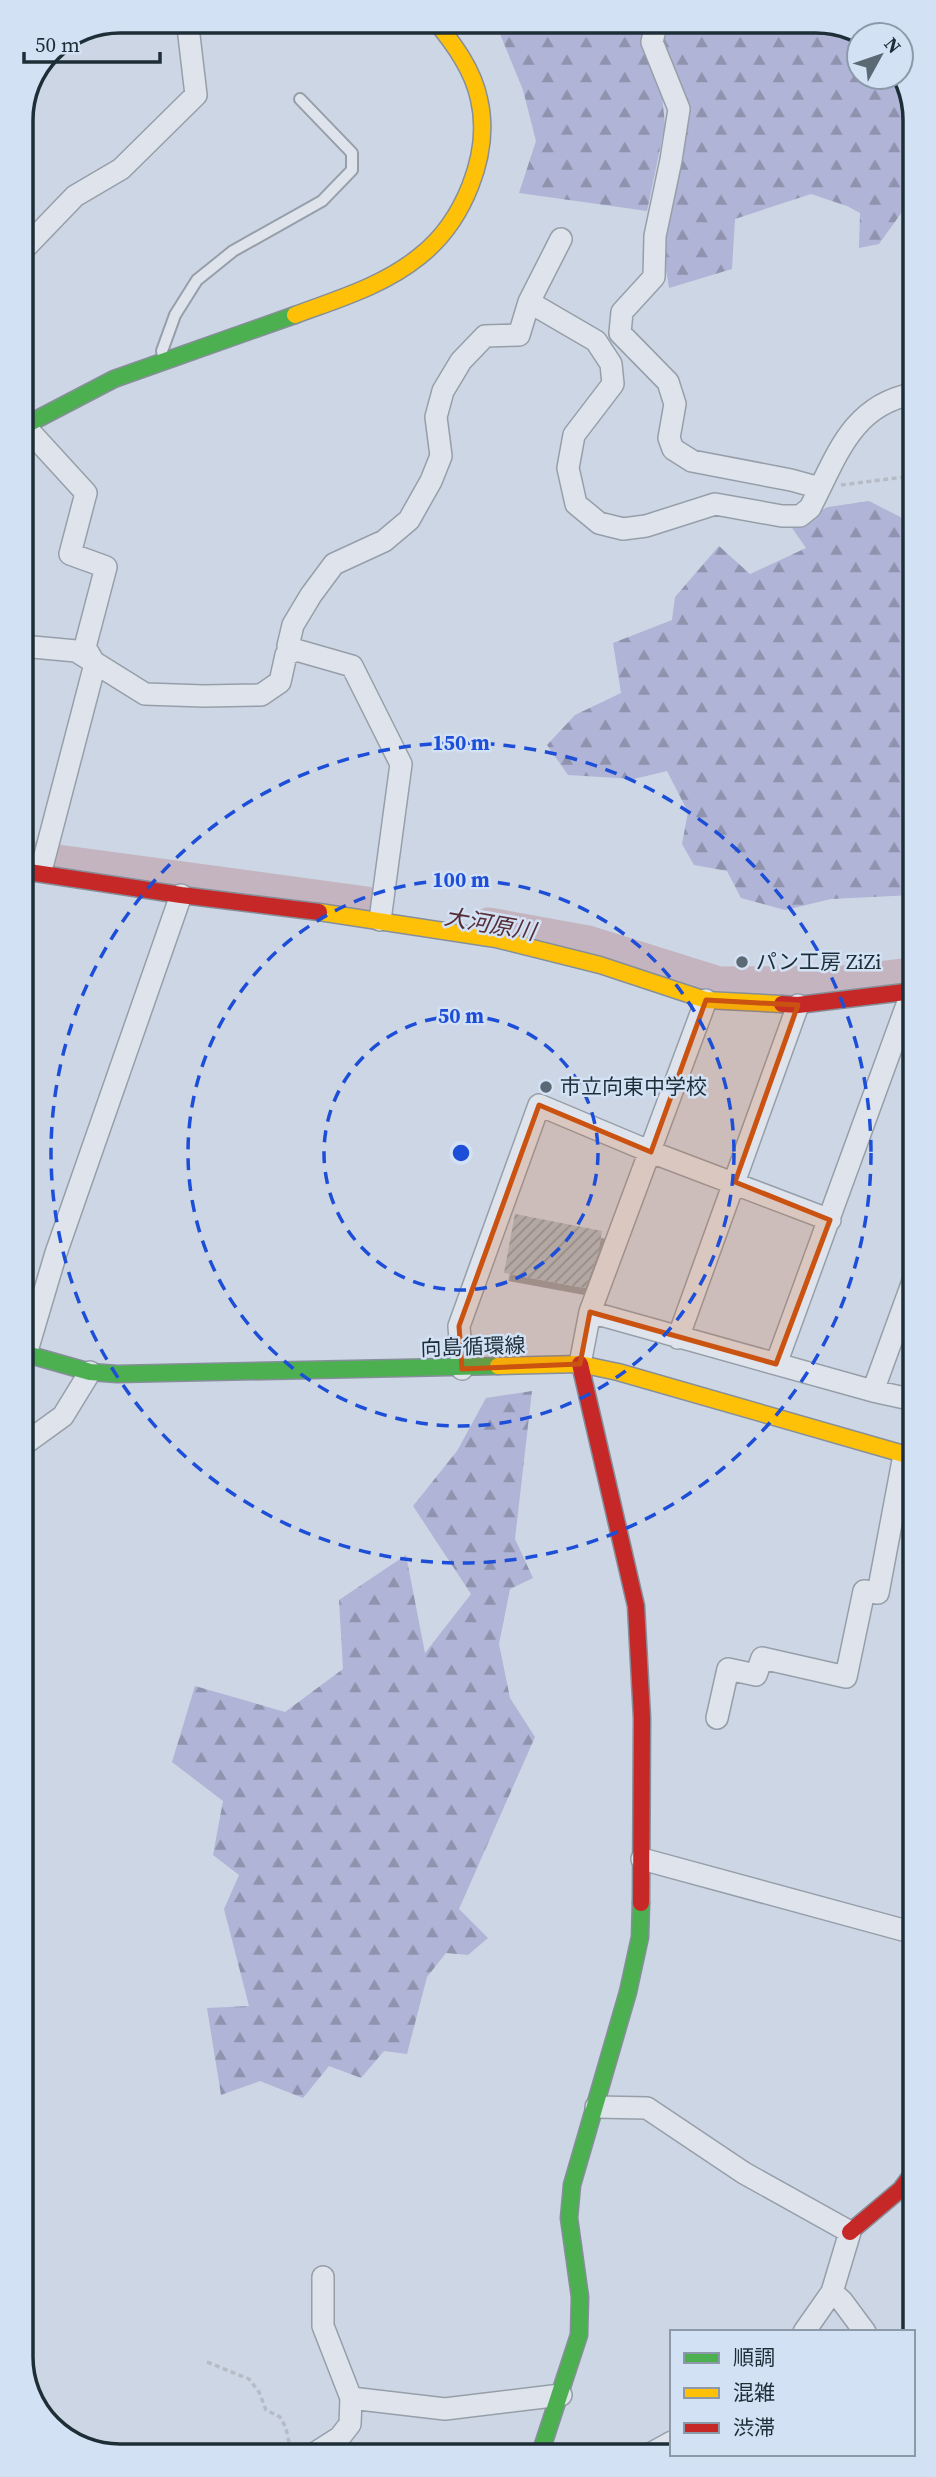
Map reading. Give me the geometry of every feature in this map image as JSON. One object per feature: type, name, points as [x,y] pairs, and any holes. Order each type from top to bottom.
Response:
[{"type":"street","points":[[33,240],[75,196],[121,169],[196,95],[189,33]]},
{"type":"street","points":[[33,420],[114,379],[359,292],[426,252],[453,221],[468,192],[480,142],[481,108],[473,83],[444,33]]},
{"type":"street","points":[[654,33],[652,42],[679,109],[655,236],[654,277],[622,312],[620,333],[668,382],[675,404],[669,438],[673,449],[692,461],[820,488]]},
{"type":"street","points":[[290,651],[288,646],[293,625],[334,564],[384,541],[409,520],[441,457],[436,416],[443,391],[461,361],[485,336],[519,335],[529,302],[561,239]]},
{"type":"street","points":[[529,302],[596,341],[611,364],[613,384],[574,435],[568,468],[576,504],[598,523],[623,529],[646,526],[715,504],[782,516],[800,516],[810,508],[847,435],[875,409],[892,398],[903,396]]},
{"type":"street","points":[[33,436],[86,493],[70,554],[106,567],[85,648],[95,664],[37,868],[181,895],[380,920],[496,939],[600,965],[706,1000],[798,1005],[903,992]]},
{"type":"street","points":[[33,647],[76,651],[145,694],[261,695],[280,681],[286,655],[296,650],[352,666],[401,764],[380,920]]},
{"type":"street","points":[[33,1325],[181,895]]},
{"type":"street","points":[[544,2444],[579,2335],[580,2297],[569,2218],[572,2185],[628,1992],[639,1937],[642,1859],[642,1718],[636,1606],[580,1364],[590,1312],[706,1000]]},
{"type":"street","points":[[678,1338],[798,1005]]},
{"type":"street","points":[[776,1364],[903,1016]]},
{"type":"street","points":[[461,1368],[459,1326],[539,1105],[651,1152],[830,1220]]},
{"type":"street","points":[[873,1391],[903,1308]]},
{"type":"street","points":[[590,1312],[903,1398]]},
{"type":"street","name":"向島循環線","points":[[33,1356],[90,1372],[159,1374],[580,1364],[618,1372],[903,1454]]},
{"type":"street","points":[[33,1438],[63,1416],[90,1372]]},
{"type":"street","points":[[717,1718],[728,1669],[755,1675],[762,1658],[846,1676],[864,1591],[878,1593],[903,1483]]},
{"type":"street","points":[[642,1859],[903,1930]]},
{"type":"street","points":[[596,2107],[647,2108],[744,2173],[850,2232]]},
{"type":"street","points":[[805,2330],[832,2292],[850,2232],[903,2186]]},
{"type":"street","points":[[323,2277],[323,2326],[351,2398],[350,2424],[340,2437],[329,2444]]},
{"type":"street","points":[[832,2292],[864,2330]]},
{"type":"street","points":[[351,2398],[445,2409],[561,2395]]},
{"type":"lane","points":[[164,362],[162,351],[176,315],[197,280],[233,251],[322,201],[352,170],[352,153],[300,99]]},
{"type":"path","points":[[820,488],[903,477]]},
{"type":"path","points":[[207,2362],[249,2379],[259,2392],[266,2410],[280,2417],[290,2444]]},
{"type":"highlighted area","points":[[706,1000],[798,1005],[735,1182],[830,1220],[776,1364],[590,1312],[580,1364],[462,1369],[459,1326],[539,1105],[651,1152]]},
{"type":"green space","points":[[500,33],[642,33],[661,85],[665,125],[647,211],[519,193],[536,141],[523,90]]},
{"type":"green space","points":[[663,33],[821,33],[845,39],[845,91],[897,91],[900,98],[903,120],[903,211],[879,244],[859,248],[860,213],[811,194],[735,219],[732,269],[669,288],[663,250],[688,126],[687,100],[660,42]]},
{"type":"green space","points":[[869,501],[903,518],[903,895],[831,899],[785,910],[741,898],[727,871],[694,865],[682,844],[688,812],[667,771],[634,779],[568,775],[547,745],[575,715],[621,693],[613,643],[672,620],[675,597],[719,546],[750,574],[806,548],[790,525],[828,507]]},
{"type":"green space","points":[[532,1391],[515,1539],[533,1578],[510,1589],[499,1644],[510,1698],[535,1737],[459,1909],[488,1938],[468,1955],[446,1953],[427,1977],[407,2054],[384,2051],[361,2078],[329,2066],[303,2098],[260,2081],[221,2095],[207,2008],[249,2006],[224,1909],[239,1875],[213,1855],[223,1801],[172,1762],[195,1686],[285,1712],[343,1669],[339,1600],[406,1555],[425,1653],[471,1594],[413,1506],[457,1451],[486,1398]]},
{"type":"building","points":[[515,1214],[602,1231],[598,1253],[585,1288],[504,1273]]},
{"type":"waterway","name":"大河原川","points":[[33,858],[367,903]]},
{"type":"waterway","name":"大河原川","points":[[489,924],[588,942],[719,983],[844,982],[903,975]]},
{"type":"traffic: fast","points":[[33,421],[114,379],[295,315]]},
{"type":"traffic: fast","points":[[33,1356],[90,1372],[117,1374],[498,1366]]},
{"type":"traffic: fast","points":[[543,2444],[579,2335],[580,2297],[569,2218],[572,2185],[628,1992],[640,1937],[641,1903]]},
{"type":"traffic: slow","points":[[295,315],[360,291],[391,276],[435,242],[461,206],[477,164],[482,120],[472,78],[444,33]]},
{"type":"traffic: slow","points":[[319,912],[496,939],[600,965],[706,1000],[782,1004]]},
{"type":"traffic: slow","points":[[498,1366],[580,1364],[618,1372],[903,1454]]},
{"type":"traffic: jam","points":[[33,873],[319,912]]},
{"type":"traffic: jam","points":[[782,1004],[798,1005],[903,992]]},
{"type":"traffic: jam","points":[[580,1364],[636,1606],[642,1718],[641,1903]]},
{"type":"traffic: jam","points":[[850,2232],[903,2186]]},
{"type":"place","name":"パン工房 ZiZi","points":[[742,962]]},
{"type":"place","name":"市立向東中学校","points":[[546,1087]]}]
